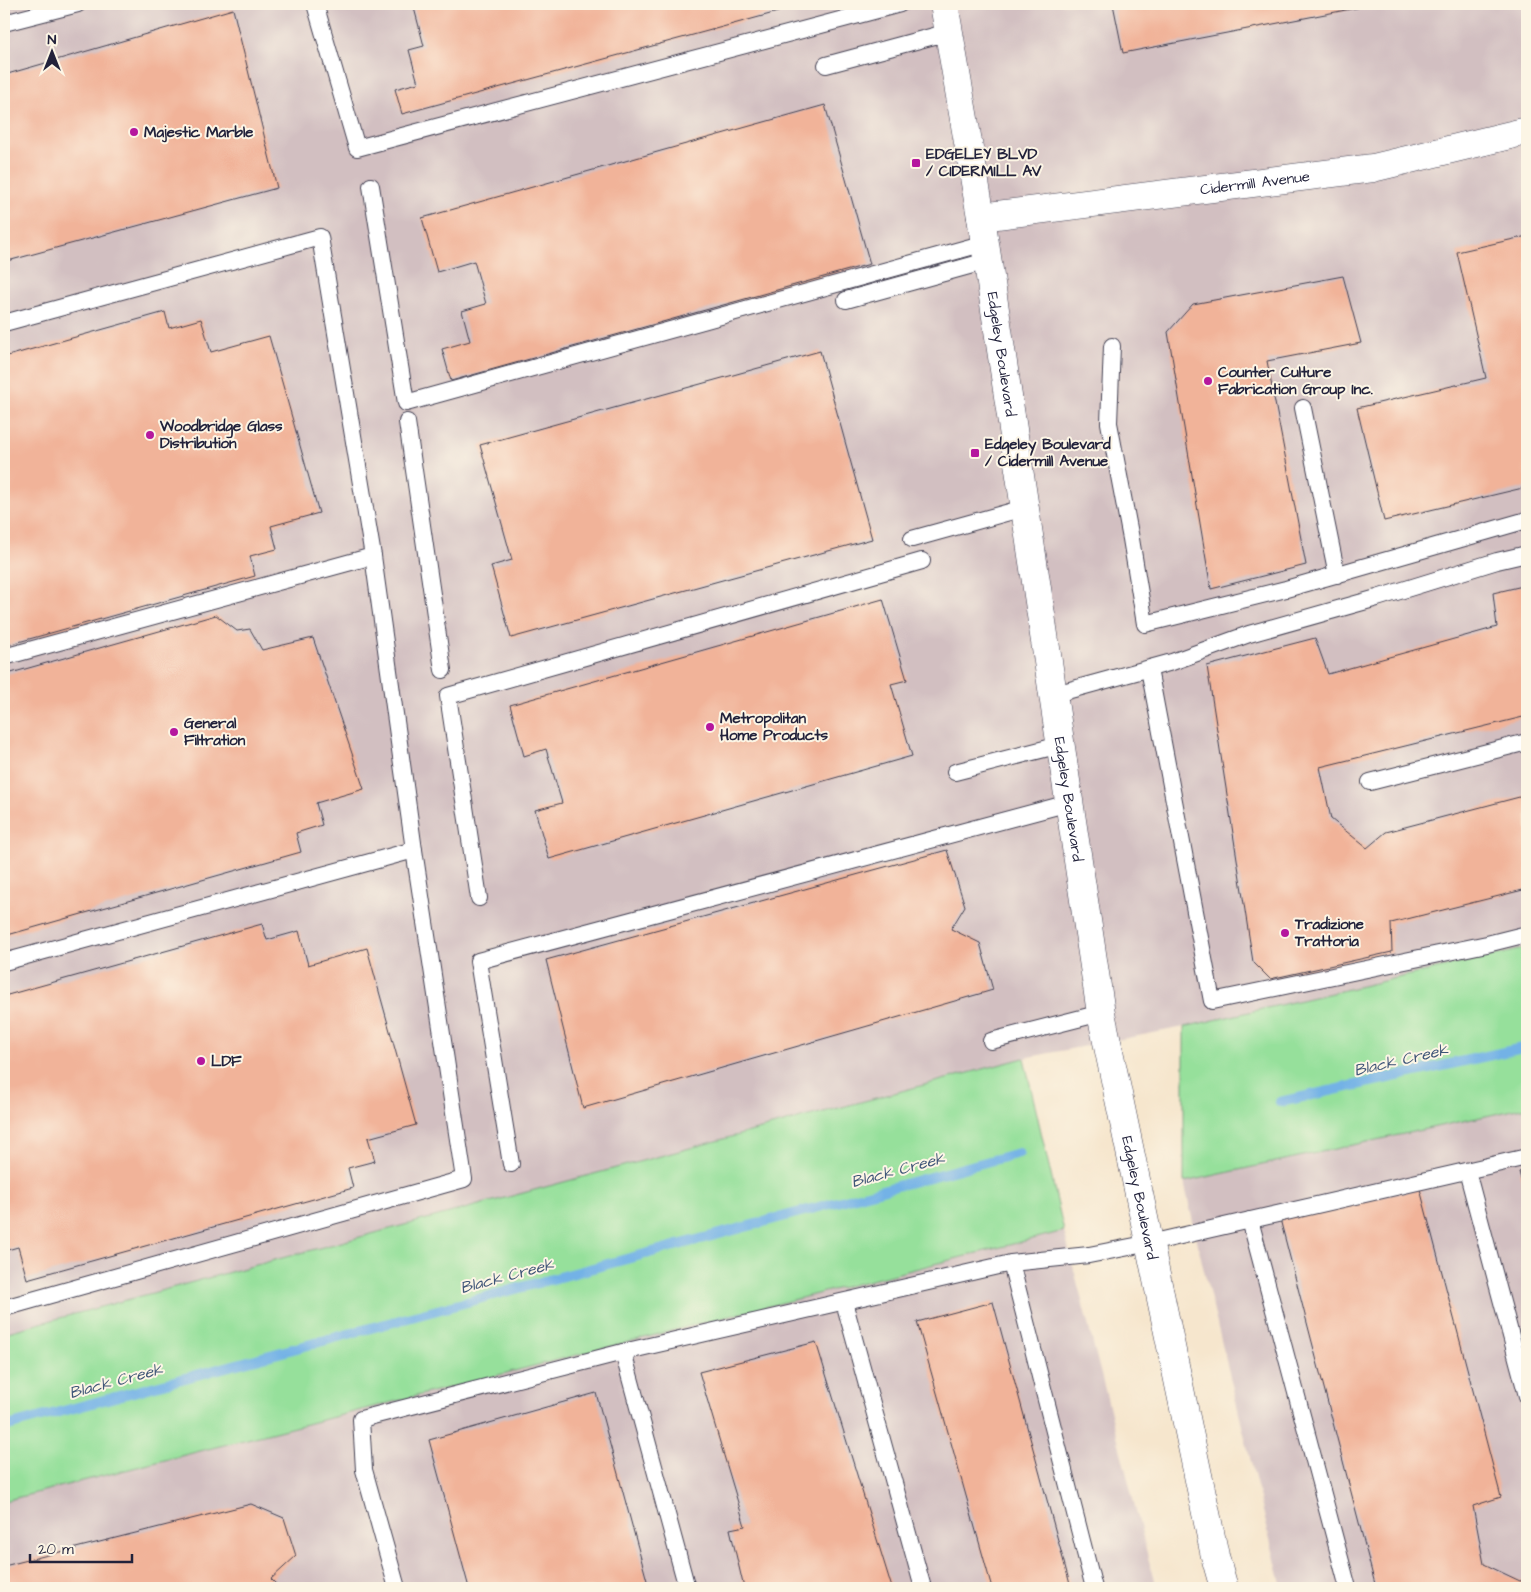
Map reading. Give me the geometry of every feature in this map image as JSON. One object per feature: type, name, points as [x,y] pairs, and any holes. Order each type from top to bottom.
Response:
[{"type":"street","name":"Edgeley Boulevard","points":[[944,4],[984,240],[1101,1013],[1213,1546],[1224,1588]]},
{"type":"street","name":"Cidermill Avenue","points":[[984,240],[1373,168],[1527,131]]},
{"type":"lane","points":[[4,23],[78,4]]},
{"type":"lane","points":[[315,4],[357,148],[900,4]]},
{"type":"lane","points":[[826,65],[949,32]]},
{"type":"lane","points":[[371,186],[406,403],[984,240]]},
{"type":"lane","points":[[4,323],[320,237],[373,556],[414,850],[464,1179],[4,1308]]},
{"type":"lane","points":[[846,300],[984,240]]},
{"type":"lane","points":[[1112,346],[1109,423],[1145,624],[1286,589],[1527,520]]},
{"type":"lane","points":[[1303,408],[1337,575]]},
{"type":"lane","points":[[407,422],[443,670]]},
{"type":"lane","points":[[912,540],[1024,508]]},
{"type":"lane","points":[[1052,694],[1149,669],[1249,634],[1497,561],[1527,554]]},
{"type":"lane","points":[[4,657],[373,556]]},
{"type":"lane","points":[[479,898],[448,696],[922,561]]},
{"type":"lane","points":[[1149,669],[1212,1001],[1527,934]]},
{"type":"lane","points":[[1370,782],[1527,742]]},
{"type":"lane","points":[[955,772],[1060,745]]},
{"type":"lane","points":[[511,1164],[478,960],[1069,803]]},
{"type":"lane","points":[[4,962],[414,850]]},
{"type":"lane","points":[[991,1041],[1101,1013]]},
{"type":"lane","points":[[397,1588],[364,1470],[360,1419],[623,1352],[1011,1263],[1089,1255],[1150,1243],[1527,1157]]},
{"type":"lane","points":[[1467,1170],[1527,1396]]},
{"type":"lane","points":[[1250,1220],[1348,1588]]},
{"type":"lane","points":[[1011,1263],[1094,1588]]},
{"type":"lane","points":[[844,1302],[923,1588]]},
{"type":"lane","points":[[623,1352],[687,1588]]},
{"type":"shaded area","points":[[4,4],[1527,4],[1527,948],[1184,1027],[1024,1058],[4,1333]]},
{"type":"shaded area","points":[[1527,1107],[1527,1588],[1282,1588],[1184,1182]]},
{"type":"shaded area","points":[[1064,1231],[1156,1588],[4,1588],[4,1501]]},
{"type":"green space","points":[[1527,948],[1527,1107],[1184,1182],[1184,1027]]},
{"type":"green space","points":[[1024,1058],[1064,1231],[4,1501],[4,1333]]},
{"type":"building","points":[[413,4],[807,4],[402,114],[395,89],[418,83],[409,50],[424,46]]},
{"type":"building","points":[[1113,4],[1372,4],[1372,5],[1123,53]]},
{"type":"building","name":"Majestic Marble","points":[[233,9],[277,188],[4,262],[4,75]]},
{"type":"building","points":[[825,105],[870,264],[451,381],[442,349],[470,341],[462,311],[486,304],[474,261],[437,272],[422,218]]},
{"type":"building","points":[[1527,236],[1527,487],[1384,521],[1357,408],[1486,378],[1457,252]]},
{"type":"building","points":[[1343,276],[1361,343],[1267,361],[1306,565],[1211,589],[1168,332],[1193,304]]},
{"type":"building","name":"Woodbridge Glass Distribution","points":[[165,312],[169,328],[201,319],[211,352],[269,336],[319,513],[271,526],[277,549],[250,556],[255,576],[4,646],[4,357]]},
{"type":"building","points":[[820,351],[872,539],[511,638],[491,566],[512,560],[480,445]]},
{"type":"building","points":[[1527,585],[1527,716],[1320,767],[1331,819],[1367,848],[1386,832],[1527,795],[1527,889],[1391,923],[1392,952],[1270,979],[1253,962],[1207,666],[1315,638],[1328,674],[1497,627],[1493,593]]},
{"type":"building","name":"Metropolitan Home Products","points":[[883,599],[907,680],[891,684],[912,756],[549,859],[535,810],[562,803],[546,749],[524,756],[510,705]]},
{"type":"building","name":"General Filtration","points":[[216,615],[237,631],[250,629],[262,650],[313,638],[364,789],[316,803],[322,825],[296,833],[301,852],[4,936],[4,675]]},
{"type":"building","points":[[947,850],[965,906],[951,929],[980,943],[993,990],[583,1108],[546,960]]},
{"type":"building","name":"LDF","points":[[262,924],[267,940],[299,931],[308,965],[367,948],[416,1125],[368,1138],[375,1161],[348,1168],[353,1188],[27,1279],[18,1247],[4,1251],[4,996]]},
{"type":"building","points":[[1527,1169],[1527,1200],[1519,1172]]},
{"type":"building","points":[[1420,1189],[1501,1497],[1473,1506],[1484,1564],[1520,1581],[1527,1579],[1527,1588],[1376,1588],[1280,1219]]},
{"type":"building","points":[[993,1302],[1071,1588],[992,1588],[917,1322]]},
{"type":"building","points":[[816,1342],[892,1588],[744,1588],[730,1529],[745,1526],[699,1372]]},
{"type":"building","points":[[596,1393],[649,1588],[469,1588],[429,1440]]},
{"type":"building","points":[[251,1504],[284,1518],[296,1556],[271,1579],[280,1588],[4,1588],[4,1566]]},
{"type":"waterway","name":"Black Creek","points":[[1280,1102],[1527,1047]]},
{"type":"waterway","name":"Black Creek","points":[[4,1427],[1019,1153]]},
{"type":"place","name":"Majestic Marble","points":[[134,132]]},
{"type":"place","name":"EDGELEY BLVD / CIDERMILL AV","points":[[916,163]]},
{"type":"place","name":"Counter Culture Fabrication Group Inc.","points":[[1208,381]]},
{"type":"place","name":"Woodbridge Glass Distribution","points":[[150,435]]},
{"type":"place","name":"Edgeley Boulevard / Cidermill Avenue","points":[[975,453]]},
{"type":"place","name":"Metropolitan Home Products","points":[[710,727]]},
{"type":"place","name":"General Filtration","points":[[174,732]]},
{"type":"place","name":"Tradizione Trattoria","points":[[1285,933]]},
{"type":"place","name":"LDF","points":[[201,1061]]}]
